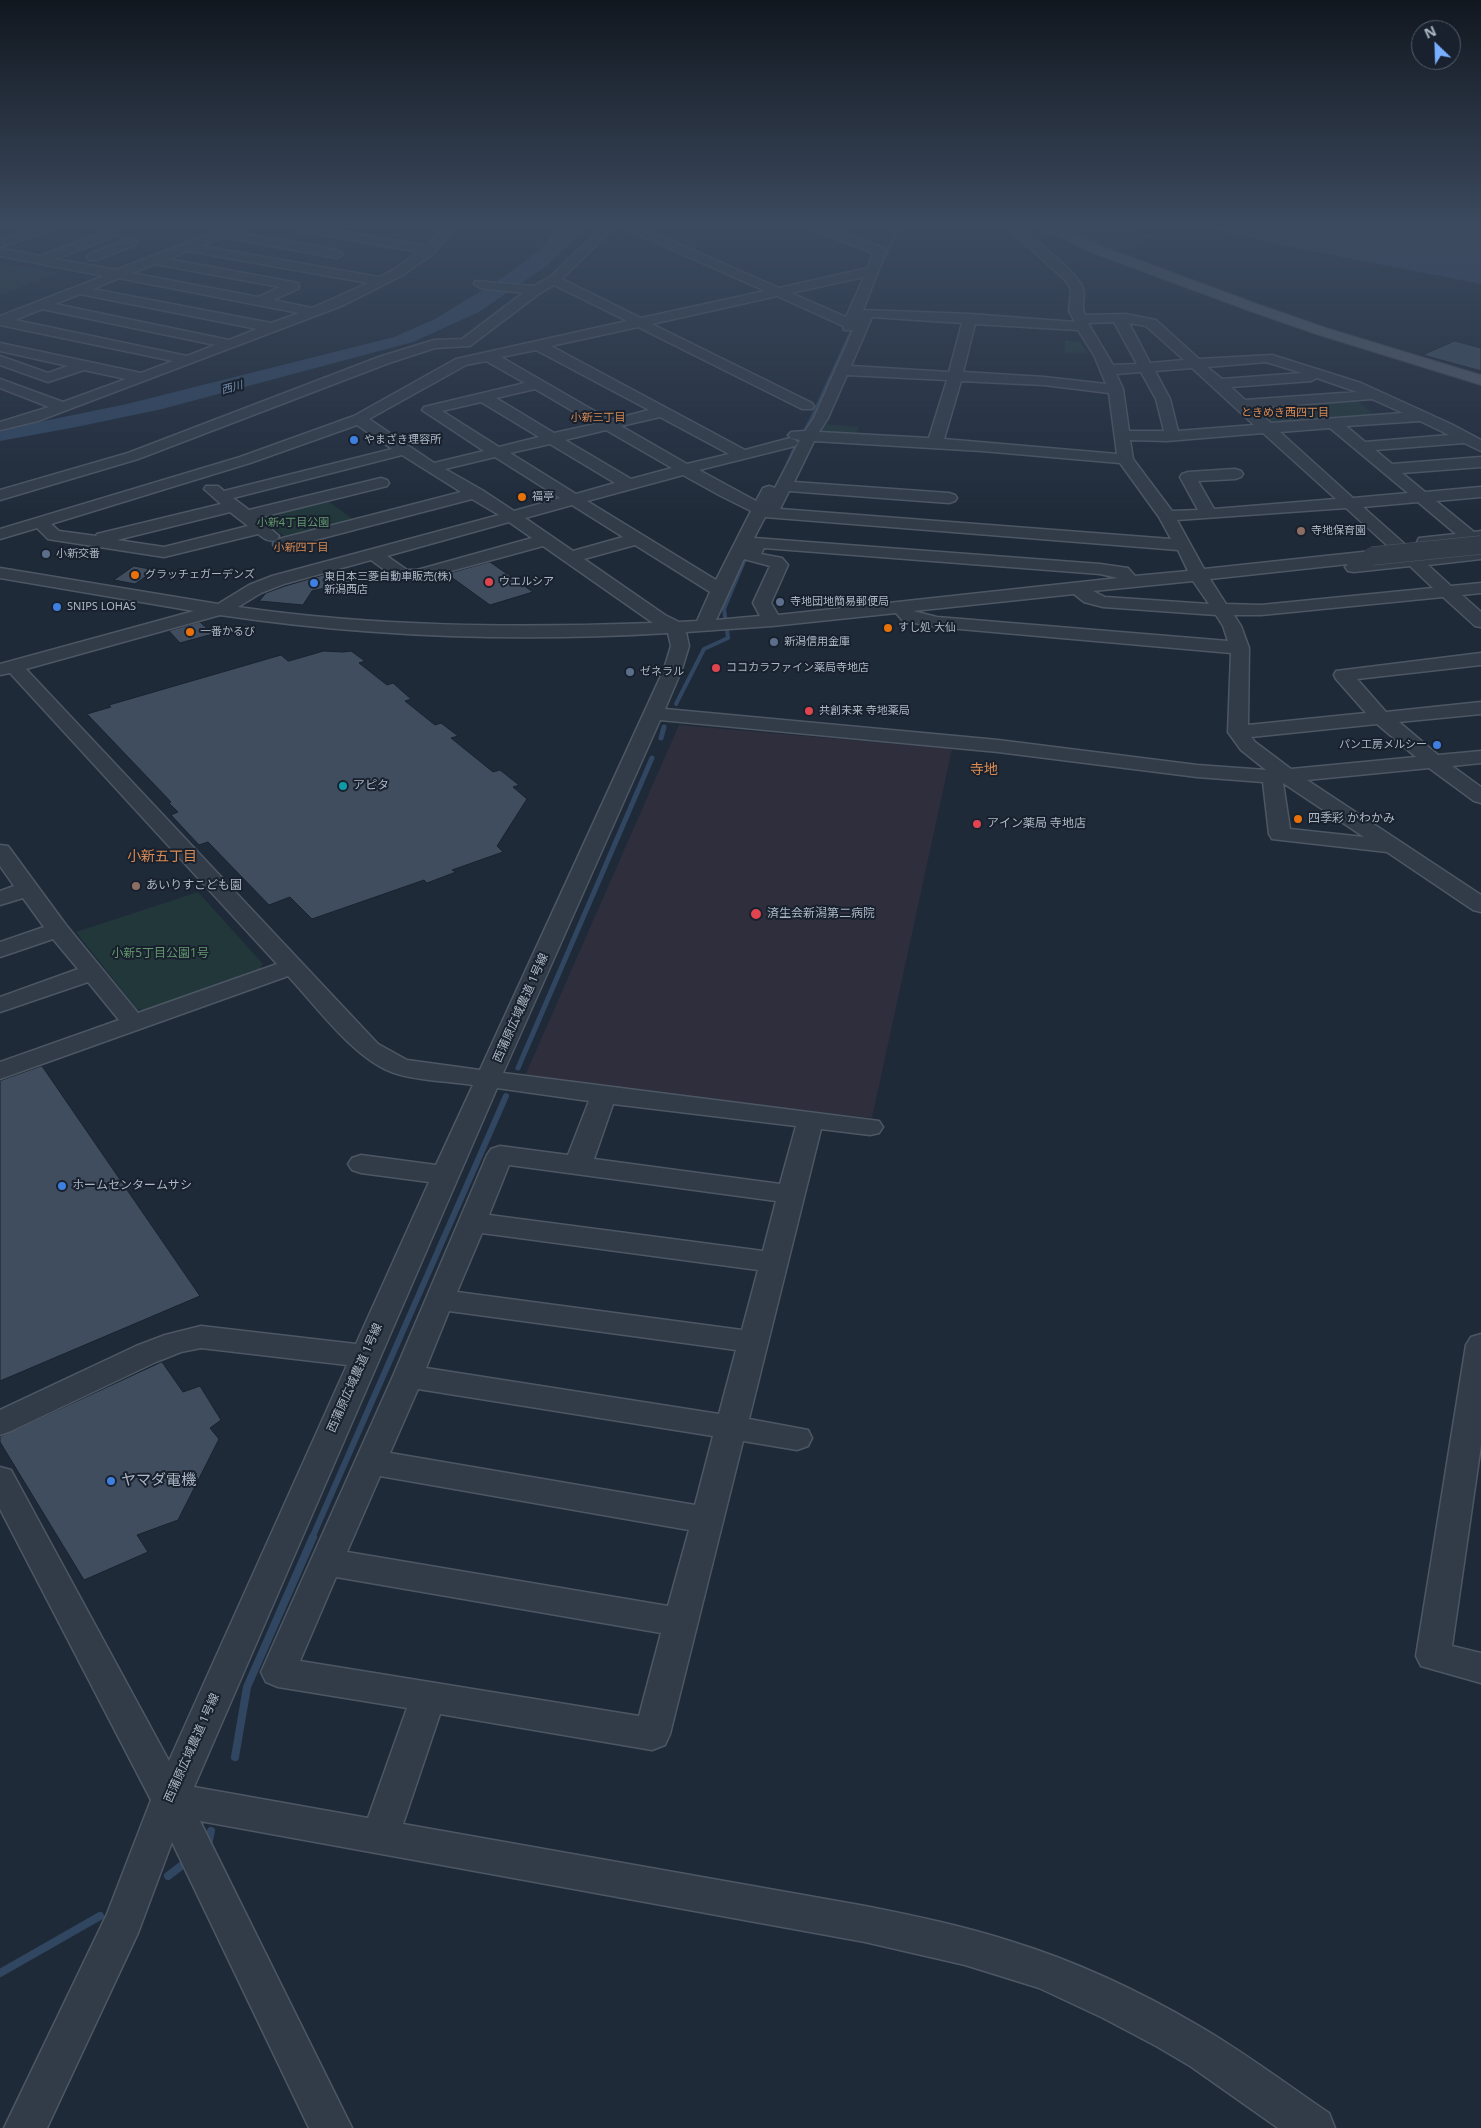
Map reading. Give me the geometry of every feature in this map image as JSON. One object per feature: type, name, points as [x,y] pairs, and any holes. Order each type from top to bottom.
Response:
[{"type":"main road","points":[[1313,327],[1481,380]]},
{"type":"street","points":[[31,327],[188,360]]},
{"type":"street","points":[[58,360],[134,327]]},
{"type":"street","points":[[150,327],[231,344]]},
{"type":"street","points":[[0,495],[133,456],[392,358],[434,344],[465,343],[486,327]]},
{"type":"street","points":[[0,534],[193,475],[360,419],[461,362],[621,327]]},
{"type":"street","points":[[650,327],[807,406]]},
{"type":"street","points":[[772,621],[762,603],[779,565],[776,562],[751,556],[758,542],[766,511],[798,438],[821,418],[836,368],[854,327]]},
{"type":"street","points":[[935,443],[967,327]]},
{"type":"street","points":[[1084,327],[1101,355],[1116,389],[1125,459],[1167,516],[1199,576],[1232,626],[1240,648],[1238,732],[1248,746],[1280,776],[1392,846],[1481,905]]},
{"type":"street","points":[[1124,327],[1163,399],[1172,435]]},
{"type":"street","points":[[1156,327],[1481,622]]},
{"type":"street","points":[[0,426],[27,420],[274,328]]},
{"type":"street","points":[[461,362],[465,343]]},
{"type":"street","points":[[538,345],[743,455]]},
{"type":"street","points":[[0,347],[142,378]]},
{"type":"street","points":[[99,369],[141,350]]},
{"type":"street","points":[[0,360],[27,353]]},
{"type":"street","points":[[488,356],[725,492],[766,511],[991,531],[1184,545]]},
{"type":"street","points":[[1107,370],[1268,358],[1323,375],[1376,395],[1423,416],[1481,446]]},
{"type":"street","points":[[0,360],[48,378],[84,366]]},
{"type":"street","points":[[836,368],[1052,382],[1116,389]]},
{"type":"street","points":[[1219,384],[1323,375]]},
{"type":"street","points":[[0,383],[63,407]]},
{"type":"street","points":[[538,384],[429,410],[720,590]]},
{"type":"street","points":[[706,626],[707,616],[720,590],[766,511],[784,486],[807,406],[816,390]]},
{"type":"street","points":[[1242,405],[1376,395]]},
{"type":"street","points":[[483,397],[629,486]]},
{"type":"street","points":[[0,410],[27,420]]},
{"type":"street","points":[[430,468],[662,412]]},
{"type":"street","points":[[1121,435],[1172,435],[1423,416]]},
{"type":"street","points":[[360,419],[430,468],[512,517],[659,619],[675,627]]},
{"type":"street","points":[[1332,422],[1477,539]]},
{"type":"street","points":[[870,1127],[604,1095],[402,1066],[384,1059],[369,1049],[293,966],[4,668],[222,609],[303,561],[374,554],[743,455],[798,438],[935,443],[1125,459]]},
{"type":"street","points":[[1362,447],[1466,438]]},
{"type":"street","points":[[274,449],[294,459],[313,473]]},
{"type":"street","points":[[93,541],[123,521],[227,501],[313,473],[405,450]]},
{"type":"street","points":[[1389,469],[1481,462]]},
{"type":"street","points":[[353,464],[417,509]]},
{"type":"street","points":[[1209,514],[1188,477],[1235,474]]},
{"type":"street","points":[[193,475],[303,561]]},
{"type":"street","points":[[246,516],[381,484]]},
{"type":"street","points":[[784,486],[949,498]]},
{"type":"street","points":[[281,544],[476,494]]},
{"type":"street","points":[[1167,516],[1422,496],[1460,494],[1478,499]]},
{"type":"street","points":[[102,503],[123,521]]},
{"type":"street","points":[[40,522],[54,535],[164,552],[261,528]]},
{"type":"street","points":[[982,579],[991,531]]},
{"type":"street","points":[[571,557],[636,539]]},
{"type":"street","points":[[758,542],[982,579],[1078,588],[1315,563],[1477,539]]},
{"type":"street","points":[[1315,563],[1323,554],[1477,539]]},
{"type":"street","points":[[374,554],[404,576],[418,576],[545,540]]},
{"type":"street","points":[[1315,563],[1327,567],[1341,568],[1481,554]]},
{"type":"street","points":[[0,573],[222,609],[322,622],[427,628],[585,631],[772,621],[900,607],[982,579],[1122,572],[1133,582]]},
{"type":"street","points":[[1078,588],[1090,598],[1103,602],[1221,610],[1261,610],[1481,588]]},
{"type":"street","points":[[900,607],[909,617],[938,622],[1240,648]]},
{"type":"street","name":"西蒲原広域農道 1号線","points":[[25,2128],[124,1920],[170,1798],[445,1175],[678,655],[680,646],[675,627]]},
{"type":"street","points":[[1481,659],[1342,675],[1382,718],[1434,762],[1481,797]]},
{"type":"street","points":[[1238,732],[1481,708]]},
{"type":"street","points":[[652,714],[1048,751],[1230,774],[1280,776],[1481,757]]},
{"type":"street","points":[[1280,776],[1280,834],[1392,846]]},
{"type":"street","points":[[0,851],[58,930],[133,1022]]},
{"type":"street","points":[[0,898],[28,888]]},
{"type":"street","points":[[0,950],[58,930]]},
{"type":"street","points":[[0,1071],[293,966]]},
{"type":"street","points":[[0,1006],[93,972]]},
{"type":"street","points":[[578,1165],[604,1095]]},
{"type":"street","points":[[790,1194],[500,1155],[408,1376],[278,1672],[652,1734],[810,1121]]},
{"type":"street","points":[[361,1164],[445,1175]]},
{"type":"street","points":[[472,1222],[773,1262]]},
{"type":"street","points":[[440,1300],[752,1342]]},
{"type":"street","points":[[0,1423],[146,1354],[175,1343],[201,1337],[365,1356]]},
{"type":"street","points":[[1481,1345],[1434,1656],[1481,1668]]},
{"type":"street","points":[[408,1376],[797,1438]]},
{"type":"street","points":[[370,1462],[706,1520]]},
{"type":"street","points":[[0,1479],[170,1798],[331,2128]]},
{"type":"street","points":[[326,1562],[680,1622]]},
{"type":"street","points":[[380,1836],[428,1697]]},
{"type":"street","points":[[170,1798],[865,1924],[954,1943],[1002,1957],[1061,1978],[1159,2026],[1203,2052],[1314,2128]]},
{"type":"shaded area","name":"済生会新潟第二病院","points":[[679,725],[952,749],[872,1118],[524,1078]]},
{"type":"green space","points":[[1065,340],[1080,342],[1087,353],[1064,353]]},
{"type":"green space","points":[[1354,398],[1376,416],[1273,424],[1253,405]]},
{"type":"green space","points":[[822,424],[859,427],[854,437],[816,434]]},
{"type":"green space","name":"小新4丁目公園","points":[[325,499],[357,522],[286,538],[261,517]]},
{"type":"green space","name":"小新5丁目公園1号","points":[[198,892],[263,964],[260,969],[147,1010],[137,1009],[76,932]]},
{"type":"water","name":"西川","points":[[416,327],[445,327],[413,342],[162,409],[0,441],[0,430],[127,404],[394,337]]},
{"type":"building","points":[[1455,341],[1481,348],[1481,371],[1423,355]]},
{"type":"building","name":"ウエルシア","points":[[490,562],[533,592],[490,605],[447,574]]},
{"type":"building","name":"グラッチェガーデンズ","points":[[134,566],[155,570],[135,584],[114,580]]},
{"type":"building","name":"東日本三菱自動車販売(株) 新潟西店","points":[[345,569],[358,580],[312,591],[303,605],[259,601],[266,593]]},
{"type":"building","name":"一番かるび","points":[[200,622],[213,634],[180,643],[169,631]]},
{"type":"building","name":"アピタ","points":[[324,651],[351,651],[365,661],[359,663],[387,685],[393,683],[411,699],[405,701],[435,725],[441,723],[458,736],[451,738],[493,772],[500,770],[519,785],[513,787],[527,799],[497,846],[503,852],[452,870],[456,872],[427,883],[424,880],[312,919],[290,897],[269,905],[208,842],[199,845],[171,815],[178,812],[169,803],[171,802],[87,714],[111,707],[109,705],[281,655],[288,661]]},
{"type":"building","name":"ホームセンタームサシ","points":[[42,1066],[200,1296],[0,1381],[0,1081]]},
{"type":"building","name":"ヤマダ電機","points":[[162,1362],[183,1392],[200,1386],[221,1420],[210,1428],[219,1439],[178,1520],[137,1535],[148,1552],[84,1580],[0,1442],[0,1437]]},
{"type":"waterway","points":[[797,444],[811,419],[853,327]]},
{"type":"waterway","points":[[786,468],[797,443]]},
{"type":"waterway","points":[[676,704],[704,649],[728,638],[724,609],[747,554]]},
{"type":"waterway","points":[[661,738],[664,727]]},
{"type":"waterway","points":[[518,1068],[652,758]]},
{"type":"waterway","points":[[312,1538],[506,1096]]},
{"type":"waterway","points":[[235,1757],[247,1687],[313,1537]]},
{"type":"waterway","points":[[208,1845],[211,1831]]},
{"type":"waterway","points":[[168,1876],[181,1866]]},
{"type":"waterway","points":[[0,1973],[100,1916]]},
{"type":"place","name":"やまざき理容所","points":[[354,440]]},
{"type":"place","name":"福亭","points":[[522,497]]},
{"type":"place","name":"寺地保育園","points":[[1301,531]]},
{"type":"place","name":"小新交番","points":[[46,554]]},
{"type":"place","name":"グラッチェガーデンズ","points":[[135,575]]},
{"type":"place","name":"ウエルシア","points":[[489,582]]},
{"type":"place","name":"東日本三菱自動車販売(株) 新潟西店","points":[[314,583]]},
{"type":"place","name":"寺地団地簡易郵便局","points":[[780,602]]},
{"type":"place","name":"SNIPS LOHAS","points":[[57,607]]},
{"type":"place","name":"すし処 大仙","points":[[888,628]]},
{"type":"place","name":"一番かるび","points":[[190,632]]},
{"type":"place","name":"新潟信用金庫","points":[[774,642]]},
{"type":"place","name":"ココカラファイン薬局寺地店","points":[[716,668]]},
{"type":"place","name":"ゼネラル","points":[[630,672]]},
{"type":"place","name":"共創未来 寺地薬局","points":[[809,711]]},
{"type":"place","name":"パン工房メルシー","points":[[1437,745]]},
{"type":"place","name":"アピタ","points":[[343,786]]},
{"type":"place","name":"四季彩 かわかみ","points":[[1298,819]]},
{"type":"place","name":"アイン薬局 寺地店","points":[[977,824]]},
{"type":"place","name":"あいりすこども園","points":[[136,886]]},
{"type":"place","name":"済生会新潟第二病院","points":[[756,914]]},
{"type":"place","name":"ホームセンタームサシ","points":[[62,1186]]},
{"type":"place","name":"ヤマダ電機","points":[[111,1481]]},
{"type":"district","name":"ときめき西四丁目","points":[[1285,413]]},
{"type":"district","name":"小新三丁目","points":[[598,418]]},
{"type":"district","name":"小新四丁目","points":[[301,548]]},
{"type":"district","name":"寺地","points":[[984,770]]},
{"type":"district","name":"小新五丁目","points":[[162,857]]}]
